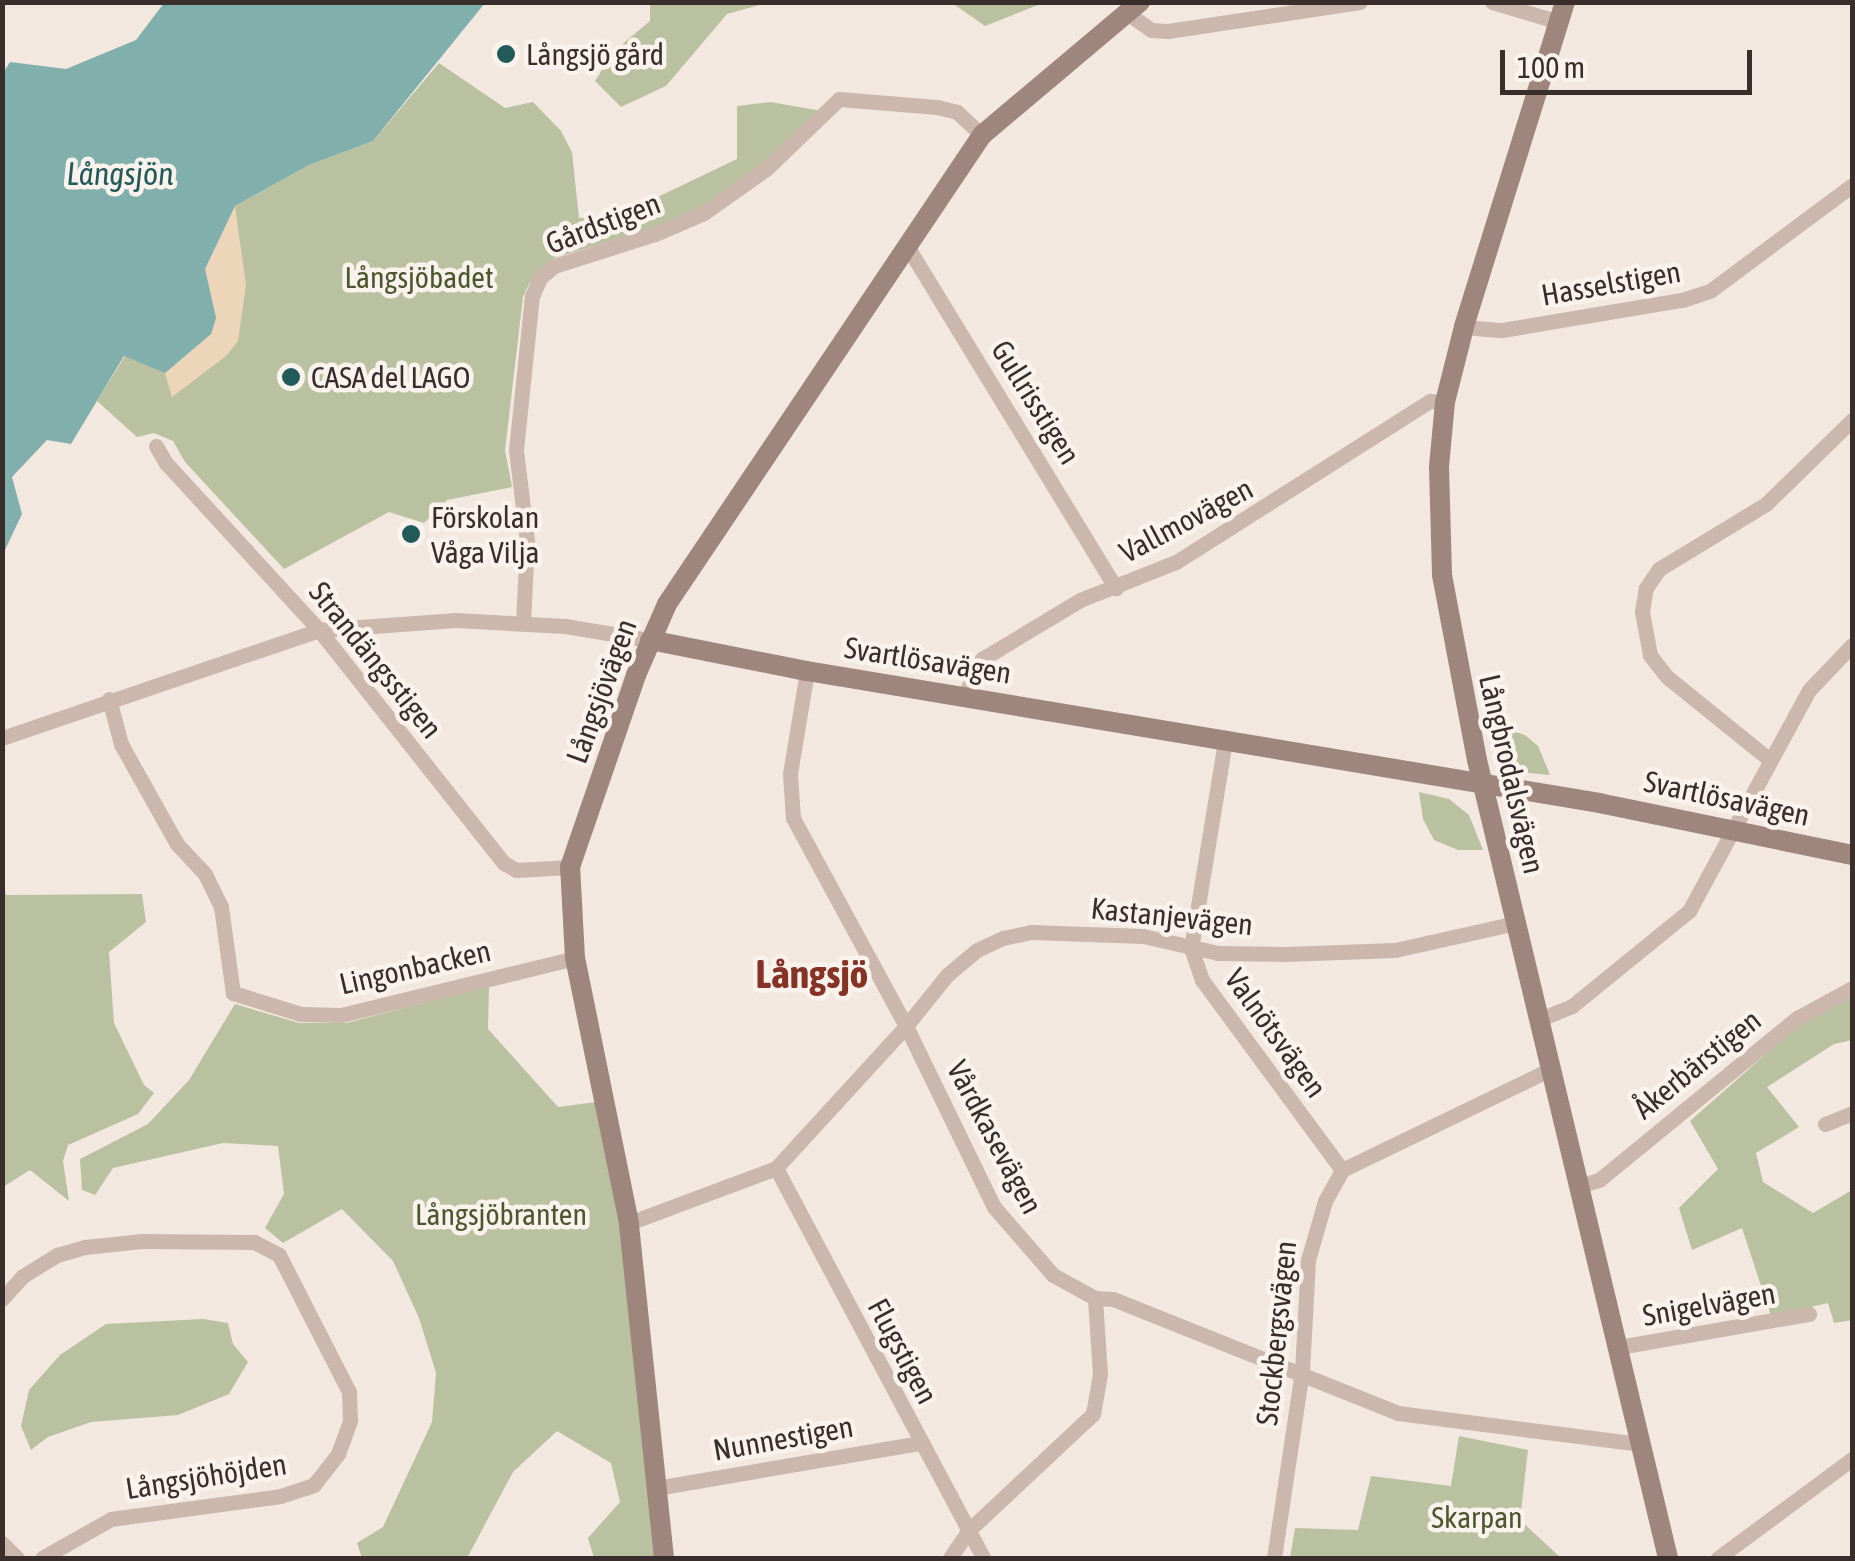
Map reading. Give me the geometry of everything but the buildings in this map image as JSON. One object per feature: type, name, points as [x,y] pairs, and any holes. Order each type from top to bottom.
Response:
[{"type":"street","points":[[1133,8],[1150,30],[1168,31],[1360,2]]},
{"type":"street","points":[[1492,2],[1562,12]]},
{"type":"street","name":"Långsjövägen","points":[[664,1558],[630,1223],[575,958],[570,867],[662,611],[982,135],[1133,8]]},
{"type":"street","name":"Långbrodalsvägen","points":[[1562,12],[1464,326],[1446,402],[1439,466],[1442,575],[1448,626],[1484,786],[1668,1558]]},
{"type":"street","name":"Gårdstigen","points":[[523,623],[527,541],[516,450],[532,296],[540,278],[554,266],[655,234],[704,213],[766,169],[839,100],[937,107],[957,112],[982,135]]},
{"type":"street","name":"Hasselstigen","points":[[1464,326],[1502,330],[1682,300],[1710,291],[1852,184]]},
{"type":"street","name":"Gullrisstigen","points":[[907,246],[1116,588]]},
{"type":"street","name":"Vallmovägen","points":[[964,696],[982,658],[1080,600],[1176,562],[1430,401],[1446,402]]},
{"type":"street","points":[[1770,760],[1667,678],[1650,655],[1642,612],[1646,588],[1658,569],[1766,504],[1852,420]]},
{"type":"street","name":"Strandängsstigen","points":[[156,446],[166,463],[319,630],[504,863],[516,870],[570,867]]},
{"type":"street","name":"Svartlösavägen","points":[[2,738],[319,630],[439,620],[523,623],[650,640],[807,671],[1735,828],[1852,856]]},
{"type":"street","points":[[1540,1019],[1572,1006],[1689,911],[1810,690],[1852,645]]},
{"type":"street","name":"Vårdkasevägen","points":[[807,671],[790,774],[793,818],[906,1026],[994,1208],[1053,1274],[1095,1298],[1113,1298],[1302,1371],[1398,1413],[1638,1444]]},
{"type":"street","name":"Lingonbacken","points":[[109,699],[121,744],[176,844],[205,874],[221,907],[233,993],[301,1014],[341,1014],[575,958]]},
{"type":"street","name":"Valnötsvägen","points":[[1225,741],[1191,948],[1202,980],[1342,1170]]},
{"type":"street","name":"Kastanjevägen","points":[[630,1223],[776,1168],[906,1026],[947,975],[976,950],[1004,938],[1031,932],[1143,936],[1170,939],[1191,948],[1285,954],[1395,950],[1516,923]]},
{"type":"street","name":"Åkerbärstigen","points":[[1579,1186],[1598,1180],[1797,1018],[1838,992],[1852,988]]},
{"type":"street","points":[[1342,1170],[1552,1069]]},
{"type":"street","points":[[1825,1124],[1852,1113]]},
{"type":"street","name":"Flugstigen","points":[[776,1168],[984,1558]]},
{"type":"street","name":"Stockbergsvägen","points":[[1274,1558],[1302,1371],[1313,1232],[1342,1170]]},
{"type":"street","name":"Långsjöhöjden","points":[[2,1299],[24,1276],[57,1254],[85,1247],[254,1242],[279,1255],[349,1392],[350,1421],[338,1454],[314,1485],[282,1496],[137,1512],[111,1520],[42,1558]]},
{"type":"street","points":[[950,1558],[969,1530],[1093,1414],[1100,1374],[1095,1298]]},
{"type":"street","name":"Snigelvägen","points":[[1619,1347],[1809,1314]]},
{"type":"street","name":"Nunnestigen","points":[[656,1488],[920,1442]]},
{"type":"street","points":[[1718,1558],[1852,1459]]},
{"type":"street","points":[[2,1542],[16,1558]]},
{"type":"green space","points":[[650,2],[767,3],[727,14],[666,86],[621,107],[595,81],[613,52],[650,21]]},
{"type":"green space","points":[[952,3],[1043,3],[985,26]]},
{"type":"green space","name":"Långsjöbadet","points":[[439,63],[505,108],[533,102],[561,131],[572,152],[579,218],[614,218],[737,159],[737,106],[770,102],[828,112],[704,213],[554,258],[529,284],[523,297],[505,450],[512,487],[447,500],[424,523],[389,512],[284,569],[185,462],[173,441],[154,433],[137,437],[97,401],[125,356],[216,317],[205,269],[235,206],[309,165],[373,141]]},
{"type":"green space","points":[[1487,723],[1525,735],[1538,746],[1550,775],[1529,773],[1505,763],[1490,745]]},
{"type":"green space","points":[[1419,792],[1449,799],[1469,815],[1483,850],[1458,850],[1434,840],[1423,819]]},
{"type":"green space","points":[[2,877],[6,895],[142,894],[146,922],[109,952],[114,1023],[144,1085],[154,1093],[138,1114],[68,1145],[63,1161],[69,1201],[30,1170],[3,1187]]},
{"type":"green space","name":"Långsjöbranten","points":[[489,986],[488,1029],[558,1107],[596,1102],[625,1223],[660,1558],[594,1558],[588,1538],[620,1502],[611,1463],[557,1431],[513,1472],[467,1558],[362,1558],[357,1543],[383,1527],[432,1422],[436,1373],[419,1318],[393,1261],[342,1209],[283,1243],[265,1228],[284,1194],[278,1146],[223,1143],[113,1168],[95,1195],[82,1190],[80,1159],[148,1124],[189,1080],[235,1004],[299,1023],[346,1023]]},
{"type":"green space","points":[[1852,996],[1852,1040],[1834,1044],[1767,1087],[1799,1127],[1756,1153],[1763,1182],[1813,1213],[1852,1190],[1852,1320],[1834,1323],[1828,1303],[1771,1316],[1742,1228],[1692,1250],[1679,1208],[1718,1169],[1690,1121],[1801,1023]]},
{"type":"green space","points":[[203,1319],[228,1323],[233,1344],[248,1362],[229,1394],[178,1415],[91,1422],[48,1437],[31,1450],[21,1426],[29,1390],[60,1355],[106,1324]]},
{"type":"green space","name":"Skarpan","points":[[1459,1436],[1528,1450],[1520,1520],[1561,1558],[1290,1558],[1295,1528],[1358,1530],[1371,1476],[1451,1486]]},
{"type":"sand","points":[[235,206],[246,285],[238,341],[226,356],[172,397],[165,373],[211,333],[216,317],[205,269]]},
{"type":"water","name":"Långsjön","points":[[164,3],[485,3],[373,141],[309,165],[235,206],[205,269],[216,318],[211,334],[165,373],[124,356],[71,444],[47,440],[12,477],[22,514],[3,554],[3,73],[10,62],[66,69],[136,40]]},
{"type":"place","name":"Långsjö gård","points":[[506,54]]},
{"type":"place","name":"CASA del LAGO","points":[[291,377]]},
{"type":"place","name":"Förskolan Våga Vilja","points":[[411,534]]},
{"type":"district","name":"Långsjö","points":[[812,974]]}]
